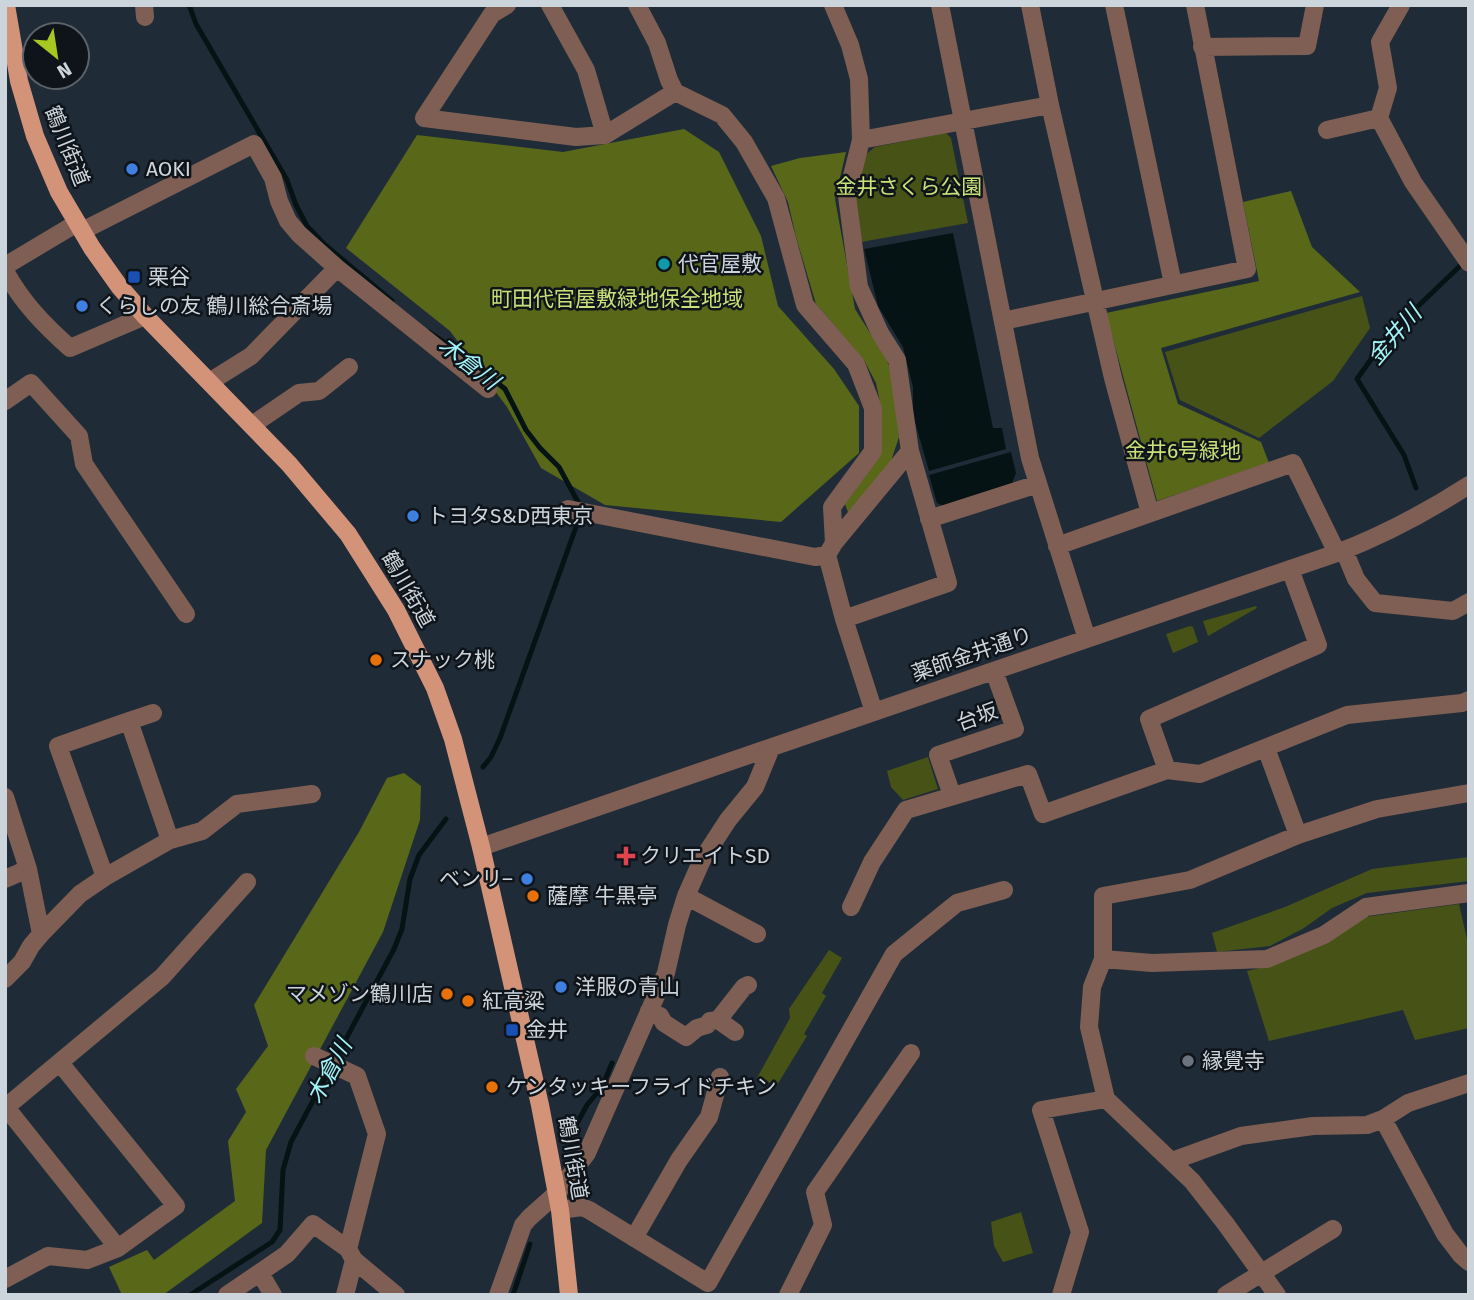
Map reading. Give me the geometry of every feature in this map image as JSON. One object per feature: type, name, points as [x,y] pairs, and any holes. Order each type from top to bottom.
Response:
[{"type":"main road","name":"鶴川街道","points":[[6,5],[12,82],[47,166],[92,248],[145,316],[289,464],[348,534],[397,610],[435,688],[453,739],[481,847],[540,1105],[559,1202],[569,1295]]},
{"type":"street","points":[[507,5],[492,14],[424,118],[576,137],[605,135],[675,92]]},
{"type":"street","points":[[550,5],[586,71],[605,135]]},
{"type":"street","points":[[637,5],[657,43],[675,92],[722,115],[744,142],[776,198],[805,305],[856,364],[873,408],[873,451],[832,507],[831,549],[844,619],[874,712]]},
{"type":"street","points":[[833,5],[850,45],[859,79],[861,140],[847,197],[859,287],[880,333],[897,360],[910,451],[948,583],[844,619]]},
{"type":"street","points":[[940,5],[1030,458],[1087,639]]},
{"type":"street","points":[[1030,5],[1050,105],[1114,378],[1150,513]]},
{"type":"street","points":[[1114,5],[1173,284]]},
{"type":"street","points":[[1003,321],[1247,269],[1195,5]]},
{"type":"street","points":[[1202,47],[1307,46],[1315,5]]},
{"type":"street","points":[[1401,5],[1380,42],[1388,88],[1379,118],[1413,182],[1469,263]]},
{"type":"street","points":[[861,140],[1050,105]]},
{"type":"street","points":[[1327,130],[1379,118]]},
{"type":"street","points":[[145,316],[70,348],[45,325],[16,291],[5,268],[79,227],[254,144],[273,178],[288,221],[299,234],[337,268],[488,389]]},
{"type":"street","points":[[211,381],[251,356],[337,268]]},
{"type":"street","points":[[252,425],[299,393],[331,393],[349,368]]},
{"type":"street","points":[[5,401],[32,383],[79,436],[84,464],[186,614]]},
{"type":"street","points":[[568,509],[815,557],[831,549],[910,451]]},
{"type":"street","points":[[1057,546],[1293,463],[1356,579],[1375,603],[1452,611],[1469,602]]},
{"type":"street","points":[[929,519],[1038,484]]},
{"type":"street","name":"薬師金井通り","points":[[481,847],[1341,552],[1391,530],[1469,485]]},
{"type":"street","points":[[1167,770],[1149,719],[1318,645],[1290,569]]},
{"type":"street","name":"台坂","points":[[952,795],[938,755],[1015,729],[994,671]]},
{"type":"street","points":[[851,907],[872,862],[906,810],[1027,774],[1043,814],[1167,770],[1199,774],[1347,715],[1462,703],[1469,700]]},
{"type":"street","points":[[105,877],[58,746],[153,713]]},
{"type":"street","points":[[129,721],[170,840]]},
{"type":"street","points":[[498,1295],[523,1225],[528,1218],[559,1202],[587,1153],[666,973],[686,896],[702,860],[728,820],[755,787],[771,748]]},
{"type":"street","points":[[1266,748],[1298,835]]},
{"type":"street","points":[[1277,1295],[1192,1181],[1106,1099],[1089,1027],[1092,987],[1103,959],[1103,896],[1190,880],[1298,835],[1377,809],[1469,793]]},
{"type":"street","points":[[5,979],[22,962],[41,934],[80,894],[105,877],[170,840],[202,831],[237,804],[312,794]]},
{"type":"street","points":[[5,797],[11,833],[28,869],[41,934]]},
{"type":"street","points":[[5,879],[28,869]]},
{"type":"street","points":[[118,1248],[6,1107],[162,977],[247,883]]},
{"type":"street","points":[[559,1202],[589,1210],[708,1283],[894,954],[950,900],[1004,890]]},
{"type":"street","points":[[1103,959],[1152,963],[1267,959],[1324,935],[1366,907],[1469,893]]},
{"type":"street","points":[[686,896],[757,934]]},
{"type":"street","points":[[718,1020],[748,985]]},
{"type":"street","points":[[649,1011],[686,1037],[710,1021],[718,1020],[735,1032]]},
{"type":"street","points":[[788,1295],[822,1225],[816,1192],[911,1053]]},
{"type":"street","points":[[318,1058],[356,1076],[377,1134],[345,1295]]},
{"type":"street","points":[[5,1279],[48,1256],[87,1260],[118,1248],[176,1206],[60,1063]]},
{"type":"street","points":[[634,1238],[679,1160],[709,1117],[720,1077]]},
{"type":"street","points":[[1172,1161],[1241,1136],[1313,1126],[1367,1125],[1408,1103],[1469,1083]]},
{"type":"street","points":[[1061,1295],[1080,1233],[1041,1110],[1106,1099]]},
{"type":"street","points":[[1382,1119],[1444,1234],[1469,1262]]},
{"type":"street","points":[[227,1295],[287,1254],[313,1224],[396,1295]]},
{"type":"street","points":[[1226,1295],[1333,1229]]},
{"type":"street","points":[[260,1273],[273,1295]]},
{"type":"green space","name":"町田代官屋敷緑地保全地域","points":[[684,129],[719,152],[761,236],[778,306],[834,369],[859,406],[859,453],[781,522],[605,505],[541,468],[507,407],[450,331],[346,248],[417,135],[563,152]]},
{"type":"green space","name":"金井さくら公園","points":[[946,133],[951,138],[968,223],[861,242],[855,193],[865,155],[875,147]]},
{"type":"green space","points":[[846,152],[835,199],[855,309],[887,360],[895,386],[899,437],[889,467],[849,515],[845,504],[881,454],[881,407],[876,383],[864,360],[816,304],[788,202],[771,166],[800,158]]},
{"type":"green space","name":"金井6号緑地","points":[[1291,191],[1312,247],[1360,292],[1161,348],[1178,404],[1261,442],[1269,463],[1157,501],[1106,313],[1259,281],[1243,202]]},
{"type":"green space","points":[[1362,296],[1370,328],[1333,381],[1259,438],[1180,400],[1165,352]]},
{"type":"green space","points":[[1256,606],[1257,608],[1208,636],[1203,621]]},
{"type":"green space","points":[[1193,627],[1198,642],[1173,653],[1166,634]]},
{"type":"green space","points":[[928,757],[938,789],[903,800],[891,787],[887,771]]},
{"type":"green space","points":[[404,773],[421,786],[420,820],[383,932],[266,1150],[262,1223],[163,1295],[122,1295],[109,1267],[147,1250],[154,1260],[235,1201],[228,1141],[246,1112],[236,1089],[268,1046],[254,1005],[359,832],[387,778]]},
{"type":"green space","points":[[1469,857],[1469,881],[1367,893],[1332,908],[1304,928],[1270,946],[1217,952],[1212,933],[1285,907],[1372,869]]},
{"type":"green space","points":[[1459,904],[1469,948],[1469,1028],[1415,1040],[1403,1010],[1269,1041],[1247,971],[1273,965],[1365,917]]},
{"type":"green space","points":[[829,950],[842,958],[822,993],[826,996],[804,1034],[807,1036],[777,1085],[757,1078],[790,1018],[789,1009]]},
{"type":"green space","points":[[1021,1212],[1033,1253],[1003,1262],[994,1246],[991,1222]]},
{"type":"shaded area","points":[[953,233],[993,428],[1002,428],[1006,449],[929,471],[913,415],[913,387],[903,347],[878,306],[864,249]]},
{"type":"shaded area","points":[[1011,452],[1016,473],[1012,483],[943,506],[937,503],[929,475]]},
{"type":"waterway","name":"木倉川","points":[[189,5],[196,24],[287,180],[307,226],[324,244],[392,301]]},
{"type":"waterway","name":"金井川","points":[[1416,488],[1404,455],[1357,379],[1389,334],[1462,264]]},
{"type":"waterway","name":"木倉川","points":[[429,332],[505,389],[526,430],[559,467],[579,506]]},
{"type":"waterway","name":"木倉川","points":[[483,767],[500,738],[580,516]]},
{"type":"waterway","name":"木倉川","points":[[190,1295],[272,1242],[280,1230],[283,1170],[291,1142],[394,949],[402,929],[410,879],[419,855],[446,819]]},
{"type":"waterway","name":"金井川","points":[[575,1127],[587,1105],[602,1087],[612,1063]]},
{"type":"waterway","name":"金井川","points":[[513,1295],[530,1244]]},
{"type":"place","name":"AOKI","points":[[132,169]]},
{"type":"place","name":"代官屋敷","points":[[664,264]]},
{"type":"place","name":"栗谷","points":[[134,277]]},
{"type":"place","name":"くらしの友 鶴川総合斎場","points":[[82,306]]},
{"type":"place","name":"トヨタS&D西東京","points":[[413,516]]},
{"type":"place","name":"スナック桃","points":[[376,660]]},
{"type":"place","name":"クリエイトSD","points":[[626,856]]},
{"type":"place","name":"ベンリ―","points":[[527,879]]},
{"type":"place","name":"薩摩 牛黒亭","points":[[533,896]]},
{"type":"place","name":"洋服の青山","points":[[561,987]]},
{"type":"place","name":"マメゾン鶴川店","points":[[447,994]]},
{"type":"place","name":"紅高粱","points":[[468,1001]]},
{"type":"place","name":"金井","points":[[512,1030]]},
{"type":"place","name":"縁覺寺","points":[[1188,1061]]},
{"type":"place","name":"ケンタッキーフライドチキン","points":[[492,1087]]}]
